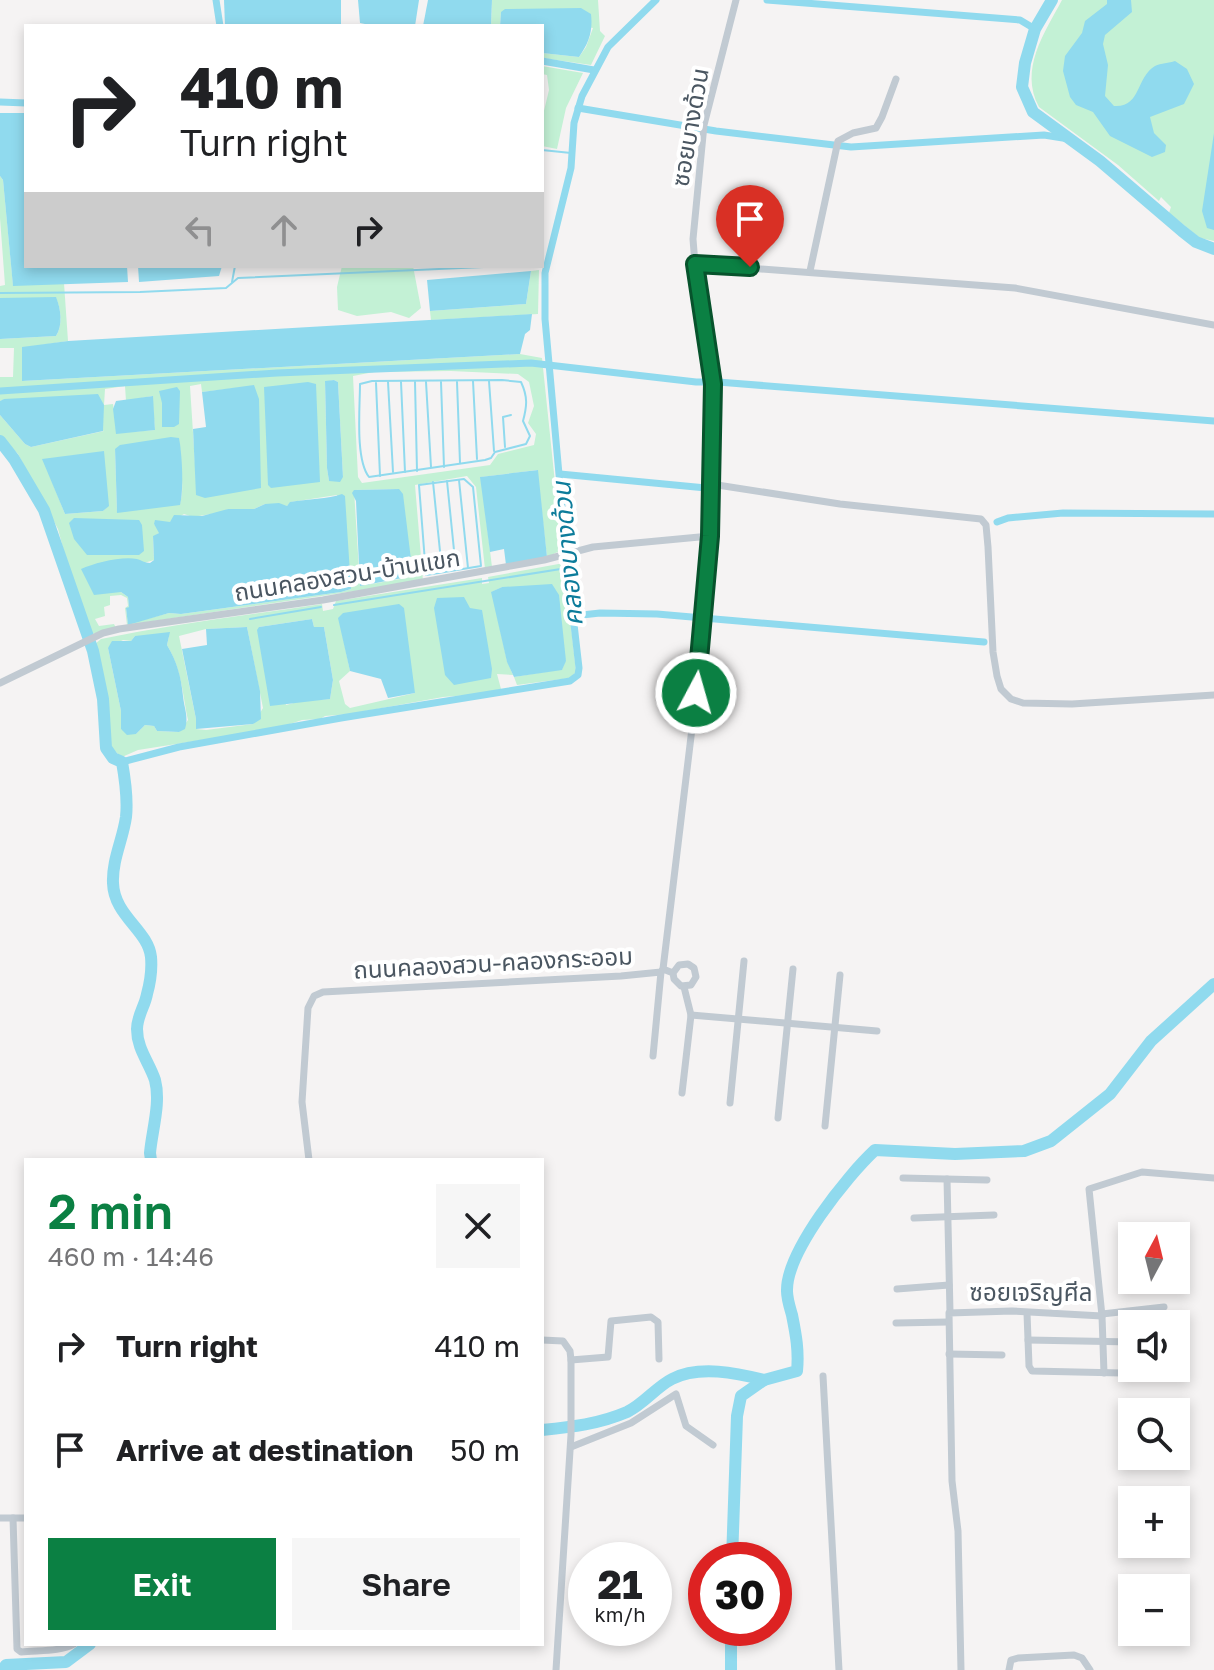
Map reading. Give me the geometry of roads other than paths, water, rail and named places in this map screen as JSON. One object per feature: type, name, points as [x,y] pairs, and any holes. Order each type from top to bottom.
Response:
[{"type":"street","name":"ซอยบางด้วน","points":[[695,264],[693,239],[704,129],[736,0]]},
{"type":"street","points":[[810,271],[836,145],[853,133],[876,128],[896,79]]},
{"type":"street","points":[[695,264],[1015,288],[1214,325]]},
{"type":"street","name":"ถนนคลองสวน-คลองกระออม","points":[[309,1158],[302,1102],[308,1008],[314,996],[323,992],[662,970],[703,622],[710,536],[713,384],[695,264]]},
{"type":"street","points":[[711,484],[840,504],[981,519],[986,525],[997,676],[1001,689],[1011,699],[1023,703],[1072,704],[1214,695]]},
{"type":"street","name":"ถนนคลองสวน-บ้านแขก","points":[[0,683],[103,633],[323,600],[556,557],[575,550],[710,536]]},
{"type":"street","points":[[730,1103],[744,961]]},
{"type":"street","points":[[682,1093],[691,1015],[684,987],[676,982],[673,973],[683,963],[694,968],[697,975],[695,982],[684,987]]},
{"type":"street","points":[[778,1118],[793,969]]},
{"type":"street","points":[[653,1056],[662,970],[673,973]]},
{"type":"street","points":[[825,1126],[840,975]]},
{"type":"street","points":[[691,1015],[877,1031]]},
{"type":"street","name":"ซอยเจริญศีล","points":[[950,1312],[1102,1315],[1089,1189],[1142,1172],[1214,1178]]},
{"type":"street","points":[[903,1178],[987,1180]]},
{"type":"street","name":"ซอยเจริญศีล","points":[[947,1179],[948,1322],[961,1670]]},
{"type":"street","points":[[914,1218],[994,1215]]},
{"type":"street","points":[[897,1289],[949,1285]]},
{"type":"street","points":[[1104,1373],[1102,1315],[1164,1307]]},
{"type":"street","points":[[1027,1313],[1029,1366],[1032,1371],[1118,1373]]},
{"type":"street","points":[[571,1360],[608,1357],[611,1321],[651,1317],[658,1322],[659,1359]]},
{"type":"street","points":[[896,1323],[948,1322]]},
{"type":"street","points":[[544,1340],[563,1341],[570,1351],[571,1360],[571,1447],[556,1670]]},
{"type":"street","points":[[1028,1340],[1118,1342]]},
{"type":"street","points":[[949,1354],[1002,1355]]},
{"type":"street","points":[[823,1376],[839,1670]]},
{"type":"street","points":[[571,1447],[631,1423],[676,1394],[686,1426],[713,1445]]},
{"type":"street","points":[[0,1518],[24,1518]]},
{"type":"street","points":[[13,1518],[17,1649],[21,1652],[43,1646],[64,1650],[71,1646]]},
{"type":"street","points":[[1009,1670],[1011,1660],[1018,1658],[1072,1655],[1082,1658],[1090,1670]]},
{"type":"water","points":[[224,0],[341,0],[341,24],[225,24]]},
{"type":"water","points":[[358,0],[419,0],[415,24],[360,23]]},
{"type":"water","points":[[428,0],[492,0],[491,24],[423,24]]},
{"type":"water","points":[[1107,0],[1131,0],[1132,12],[1105,35],[1103,44],[1108,65],[1105,96],[1114,106],[1129,102],[1144,77],[1160,64],[1175,61],[1187,69],[1194,84],[1184,104],[1150,117],[1154,133],[1166,145],[1165,152],[1152,157],[1110,136],[1093,112],[1076,105],[1070,97],[1063,71],[1065,56],[1082,33],[1085,21],[1107,4]]},
{"type":"water","points":[[581,8],[591,14],[588,42],[579,57],[544,53],[544,24],[500,24],[501,12],[505,9]]},
{"type":"water","points":[[0,113],[24,113],[24,268],[127,268],[128,282],[13,286],[3,180],[0,176]]},
{"type":"water","points":[[1214,133],[1214,230],[1207,228],[1202,211]]},
{"type":"water","points":[[138,268],[221,268],[219,276],[139,282]]},
{"type":"water","points":[[531,271],[526,304],[430,311],[427,280]]},
{"type":"water","points":[[56,297],[60,327],[56,336],[0,339],[0,298]]},
{"type":"water","points":[[532,314],[530,330],[525,334],[520,354],[22,381],[22,347],[68,341]]},
{"type":"water","points":[[325,381],[338,382],[343,477],[340,482],[329,481],[327,468]]},
{"type":"water","points":[[308,382],[316,384],[320,482],[271,488],[268,485],[264,387]]},
{"type":"water","points":[[254,385],[259,399],[261,488],[205,498],[196,495],[193,429],[206,427],[202,392]]},
{"type":"water","points":[[177,387],[180,391],[179,424],[162,427],[159,391]]},
{"type":"water","points":[[98,394],[104,405],[103,431],[31,447],[0,415],[0,401],[4,399]]},
{"type":"water","points":[[153,396],[155,430],[116,434],[113,409],[116,401]]},
{"type":"water","points":[[179,438],[180,445],[180,505],[117,513],[115,449],[120,445]]},
{"type":"water","points":[[104,451],[109,506],[103,511],[65,514],[42,459]]},
{"type":"water","points":[[538,470],[547,557],[506,565],[504,549],[490,552],[480,477]]},
{"type":"water","points":[[399,489],[403,494],[413,576],[360,586],[356,501],[352,493],[354,490]]},
{"type":"water","points":[[345,496],[351,589],[341,592],[181,614],[169,613],[128,625],[128,597],[121,592],[94,595],[81,569],[123,558],[150,563],[154,560],[153,536],[159,533],[155,520],[170,522],[174,515],[202,516],[228,509],[254,509],[265,504],[287,506],[290,502]]},
{"type":"water","points":[[74,518],[139,520],[144,551],[139,555],[87,555],[74,539],[69,523]]},
{"type":"water","points":[[552,584],[559,595],[566,661],[562,670],[514,677],[507,662],[491,592],[502,587]]},
{"type":"water","points":[[464,597],[470,608],[482,610],[491,678],[454,685],[445,675],[434,608],[437,598]]},
{"type":"water","points":[[399,604],[404,608],[415,693],[388,698],[381,679],[350,671],[338,618],[343,613]]},
{"type":"water","points":[[312,619],[314,627],[324,627],[333,680],[330,699],[270,706],[257,630],[259,627]]},
{"type":"water","points":[[247,627],[260,691],[261,719],[253,724],[196,729],[182,649],[207,645],[206,629]]},
{"type":"water","points":[[170,632],[167,645],[180,676],[185,729],[179,732],[157,731],[154,726],[145,725],[136,734],[127,735],[121,729],[121,711],[108,648],[112,641],[131,641],[135,636]]},
{"type":"waterway","points":[[216,0],[220,24]]},
{"type":"waterway","name":"คลองบางด้วน","points":[[122,762],[179,747],[570,681],[578,675],[545,319],[545,273],[571,168],[574,123],[582,96],[608,47],[656,0]]},
{"type":"waterway","points":[[767,0],[1020,20],[1035,29]]},
{"type":"waterway","points":[[1052,0],[1035,29],[1025,63],[1022,87],[1033,112],[1100,161],[1196,242],[1214,249]]},
{"type":"waterway","points":[[544,61],[594,70]]},
{"type":"waterway","points":[[0,102],[24,103]]},
{"type":"waterway","points":[[578,108],[716,131],[851,147],[1044,135],[1069,139]]},
{"type":"waterway","points":[[544,150],[571,153]]},
{"type":"waterway","points":[[232,282],[235,268]]},
{"type":"waterway","points":[[0,293],[226,288],[238,278],[461,268]]},
{"type":"waterway","points":[[0,391],[277,373],[531,363],[696,382],[1214,421]]},
{"type":"waterway","points":[[502,380],[521,382],[523,387],[526,402],[523,421],[530,436],[526,444],[495,452],[485,460],[369,477],[360,446],[360,384],[372,381],[502,380]]},
{"type":"waterway","points":[[473,381],[477,459]]},
{"type":"waterway","points":[[489,381],[494,451]]},
{"type":"waterway","points":[[388,382],[393,472]]},
{"type":"waterway","points":[[401,382],[405,472]]},
{"type":"waterway","points":[[415,382],[417,471]]},
{"type":"waterway","points":[[426,382],[431,467]]},
{"type":"waterway","points":[[441,382],[444,467]]},
{"type":"waterway","points":[[457,382],[460,463]]},
{"type":"waterway","points":[[376,383],[380,476]]},
{"type":"waterway","points":[[505,447],[503,417],[511,415]]},
{"type":"waterway","points":[[0,441],[44,510],[93,651],[103,699],[106,748],[113,758],[122,762],[127,810],[113,883],[119,905],[149,947],[151,957],[149,985],[137,1029],[139,1043],[157,1089],[151,1158]]},
{"type":"waterway","points":[[560,474],[706,488]]},
{"type":"waterway","points":[[464,479],[473,487],[481,566],[426,575],[419,485],[464,479]]},
{"type":"waterway","points":[[459,480],[468,568]]},
{"type":"waterway","points":[[447,481],[456,570]]},
{"type":"waterway","points":[[433,482],[442,571]]},
{"type":"waterway","points":[[997,522],[1008,518],[1063,513],[1214,514]]},
{"type":"waterway","points":[[334,605],[567,568]]},
{"type":"waterway","points":[[250,619],[321,607]]},
{"type":"waterway","points":[[573,616],[657,614],[984,642]]},
{"type":"waterway","points":[[733,1542],[737,1416],[741,1396],[764,1380],[797,1371],[797,1343],[787,1294],[789,1275],[807,1236],[849,1178],[875,1150],[955,1154],[1024,1151],[1051,1141],[1110,1094],[1151,1041],[1214,984]]},
{"type":"waterway","points":[[544,1430],[617,1416],[639,1405],[666,1382],[694,1372],[718,1372],[764,1380]]},
{"type":"waterway","points":[[2,1670],[6,1665],[66,1662],[87,1646]]},
{"type":"waterway","points":[[731,1646],[731,1670]]}]
